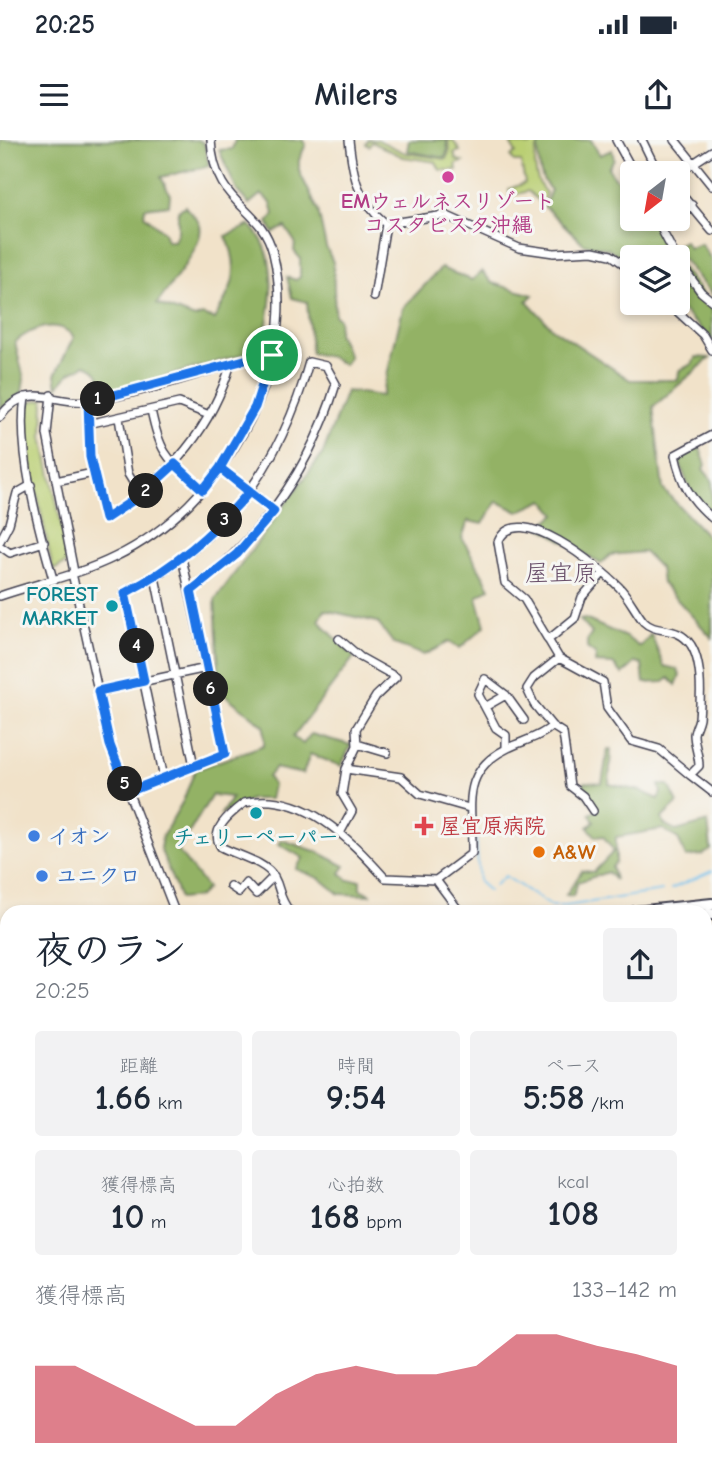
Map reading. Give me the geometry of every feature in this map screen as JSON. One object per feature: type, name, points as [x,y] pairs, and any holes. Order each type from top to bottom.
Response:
[{"type":"street","points":[[0,596],[116,557],[175,517],[203,490],[220,468],[255,407],[272,355],[279,291],[271,244],[219,180],[211,140]]},
{"type":"street","points":[[349,140],[359,192],[365,204],[386,224]]},
{"type":"street","points":[[616,140],[627,161]]},
{"type":"street","points":[[642,140],[652,161]]},
{"type":"street","points":[[675,140],[712,186]]},
{"type":"street","points":[[692,164],[712,151]]},
{"type":"street","points":[[692,205],[712,231]]},
{"type":"street","points":[[386,224],[445,215],[519,248],[554,253],[593,251],[611,255],[620,261]]},
{"type":"street","points":[[374,297],[386,224]]},
{"type":"street","points":[[690,276],[701,292],[712,301]]},
{"type":"street","points":[[681,315],[703,335],[712,350]]},
{"type":"street","points":[[0,416],[25,397],[51,395],[88,402],[231,363],[272,355]]},
{"type":"street","points":[[164,778],[125,593],[182,558],[224,522],[250,491],[287,429],[309,362],[326,366],[336,384],[305,463],[274,511],[237,554],[191,591]]},
{"type":"street","points":[[88,402],[93,473],[105,519],[141,495],[175,464],[209,415],[231,363]]},
{"type":"street","points":[[51,395],[47,427],[56,481],[110,745],[172,905]]},
{"type":"street","points":[[25,397],[22,436],[53,579]]},
{"type":"street","points":[[88,424],[186,403],[209,415]]},
{"type":"street","points":[[151,410],[159,445],[203,490]]},
{"type":"street","points":[[119,418],[128,474],[141,495]]},
{"type":"street","points":[[712,435],[674,455],[681,480],[691,500],[712,518]]},
{"type":"street","points":[[220,468],[274,511]]},
{"type":"street","points":[[56,481],[93,473]]},
{"type":"street","points":[[0,541],[9,524],[17,493],[31,485]]},
{"type":"street","points":[[690,775],[699,766],[694,733],[699,707],[696,655],[682,635],[645,622],[620,588],[603,573],[541,531],[523,528],[501,536],[498,542],[505,583],[524,599],[559,658],[603,682],[607,708],[631,741],[659,749],[690,775],[712,792]]},
{"type":"street","points":[[0,546],[10,553],[44,542]]},
{"type":"street","points":[[128,792],[225,754],[182,558]]},
{"type":"street","points":[[548,640],[575,618],[582,597],[603,573]]},
{"type":"street","points":[[155,577],[194,766]]},
{"type":"street","points":[[339,639],[360,657],[396,677],[376,696],[356,729],[357,744],[345,769],[342,794],[352,811],[340,833]]},
{"type":"street","points":[[559,658],[534,678],[527,689],[534,704],[552,726],[563,733],[570,786],[583,796],[593,811]]},
{"type":"street","points":[[98,691],[207,668]]},
{"type":"street","points":[[506,748],[506,735],[496,728],[478,690],[485,680],[506,695],[524,720]]},
{"type":"street","points":[[485,707],[506,695]]},
{"type":"street","points":[[284,905],[278,897],[274,876],[267,869],[221,848],[217,841],[216,836],[224,821],[244,803],[286,803],[300,807],[340,833],[389,880],[436,880],[472,853],[471,788],[483,765],[506,748],[552,726]]},
{"type":"street","points":[[357,744],[387,753]]},
{"type":"street","points":[[345,769],[401,777],[420,794],[470,808]]},
{"type":"street","points":[[230,886],[239,892],[246,883],[255,898],[274,876]]},
{"type":"street","points":[[436,880],[455,905]]},
{"type":"green space","points":[[0,140],[198,140],[204,143],[209,166],[161,177],[170,195],[169,205],[145,208],[144,215],[164,232],[167,241],[174,241],[178,231],[178,211],[185,206],[198,221],[200,231],[193,253],[157,304],[195,318],[202,315],[214,319],[233,280],[233,260],[226,236],[250,225],[267,252],[270,268],[270,301],[262,349],[97,396],[100,377],[95,370],[85,365],[70,373],[57,387],[55,375],[74,337],[60,328],[45,327],[15,342],[24,379],[22,393],[0,409]]},
{"type":"green space","points":[[235,140],[302,140],[306,144],[299,160],[299,171],[318,210],[326,247],[333,262],[338,333],[349,357],[344,365],[330,357],[311,353],[307,302],[292,298],[287,277],[296,280],[300,277],[300,258],[294,251],[295,242],[285,227],[273,233],[268,222],[274,214],[271,203],[261,194],[249,204],[237,191],[219,150],[232,149]]},
{"type":"green space","points":[[368,140],[378,140],[405,153],[446,159],[450,150],[448,140],[453,140],[460,151],[454,153],[456,159],[463,162],[456,164],[457,170],[440,170],[436,162],[403,157],[372,142],[369,146],[366,144]]},
{"type":"green space","points":[[409,140],[446,140],[448,149],[445,158],[407,151]]},
{"type":"green space","points":[[534,140],[541,140],[535,167],[538,181],[546,193],[542,204],[528,191],[510,196],[509,189],[525,183],[521,162],[514,162],[511,157],[516,153],[510,143],[530,146]]},
{"type":"green space","points":[[543,140],[591,140],[600,155],[612,150],[614,159],[608,168],[620,184],[620,231],[660,231],[668,245],[620,245],[620,256],[609,249],[584,244],[544,206],[551,190],[540,170],[538,146]]},
{"type":"green space","points":[[701,244],[711,259],[712,295],[690,268],[690,248]]},
{"type":"green space","points":[[441,268],[472,280],[482,271],[492,283],[533,295],[527,301],[552,328],[630,380],[678,380],[679,371],[692,364],[696,357],[710,358],[653,407],[663,489],[712,541],[712,638],[662,583],[660,568],[644,552],[610,555],[601,564],[540,527],[556,514],[544,500],[518,512],[497,501],[483,524],[468,521],[462,538],[490,588],[477,597],[485,626],[460,648],[449,642],[424,655],[394,644],[377,622],[325,610],[319,621],[354,657],[293,737],[303,744],[311,734],[351,745],[341,766],[310,754],[303,774],[275,768],[268,777],[273,785],[270,799],[251,799],[221,814],[232,797],[212,795],[178,851],[207,888],[199,897],[180,899],[160,848],[162,837],[183,801],[195,770],[264,745],[264,726],[220,691],[215,600],[323,453],[346,391],[382,396],[403,308]]},
{"type":"green space","points":[[690,278],[712,305],[712,340],[687,315],[690,315]]},
{"type":"green space","points":[[44,399],[43,437],[69,562],[53,570],[26,440],[28,402]]},
{"type":"green space","points":[[700,448],[706,465],[703,469],[712,480],[712,514],[692,495],[680,464],[684,452]]},
{"type":"green space","points":[[585,619],[626,637],[640,647],[651,634],[664,666],[677,669],[680,675],[676,685],[669,678],[664,682],[644,683],[642,664],[636,662],[623,674],[613,664],[595,663],[596,655],[587,648],[587,641],[592,633],[580,620]]},
{"type":"green space","points":[[608,749],[611,749],[609,784],[641,791],[658,799],[661,793],[659,785],[669,785],[678,803],[662,818],[664,824],[676,831],[708,822],[711,850],[702,855],[686,857],[678,839],[663,829],[616,837],[616,862],[612,867],[615,880],[608,872],[578,882],[573,896],[566,895],[582,871],[594,872],[614,851],[603,836],[596,837],[588,827],[594,822],[590,814],[597,810],[579,789],[585,782],[602,783]]},
{"type":"green space","points":[[282,840],[318,852],[345,866],[340,873],[348,880],[360,880],[360,889],[372,895],[339,894],[321,879],[296,869],[303,858],[279,844]]},
{"type":"waterway","points":[[481,833],[476,835],[479,882],[489,891]]},
{"type":"waterway","points":[[671,889],[712,871]]},
{"type":"waterway","points":[[494,886],[505,876],[549,905]]},
{"type":"waterway","points":[[572,905],[662,891]]},
{"type":"place","name":"EMウェルネスリゾート コスタビスタ沖縄","points":[[448,177]]},
{"type":"place","name":"FOREST MARKET","points":[[112,606]]},
{"type":"place","name":"チェリーペーパー","points":[[256,813]]},
{"type":"place","name":"屋宜原病院","points":[[424,826]]},
{"type":"place","name":"イオン","points":[[34,836]]},
{"type":"place","name":"A&W","points":[[539,852]]},
{"type":"place","name":"ユニクロ","points":[[42,876]]},
{"type":"district","name":"屋宜原","points":[[561,573]]},
{"type":"route","points":[[272,355],[255,407],[232,452],[220,468],[225,472],[250,491],[274,511],[237,554],[191,591],[225,754],[128,792],[110,745],[98,691],[144,681],[125,593],[155,577],[204,541],[250,491],[220,468],[203,490],[175,464],[141,495],[105,519],[90,457],[88,402],[263,355],[272,355]]}]
